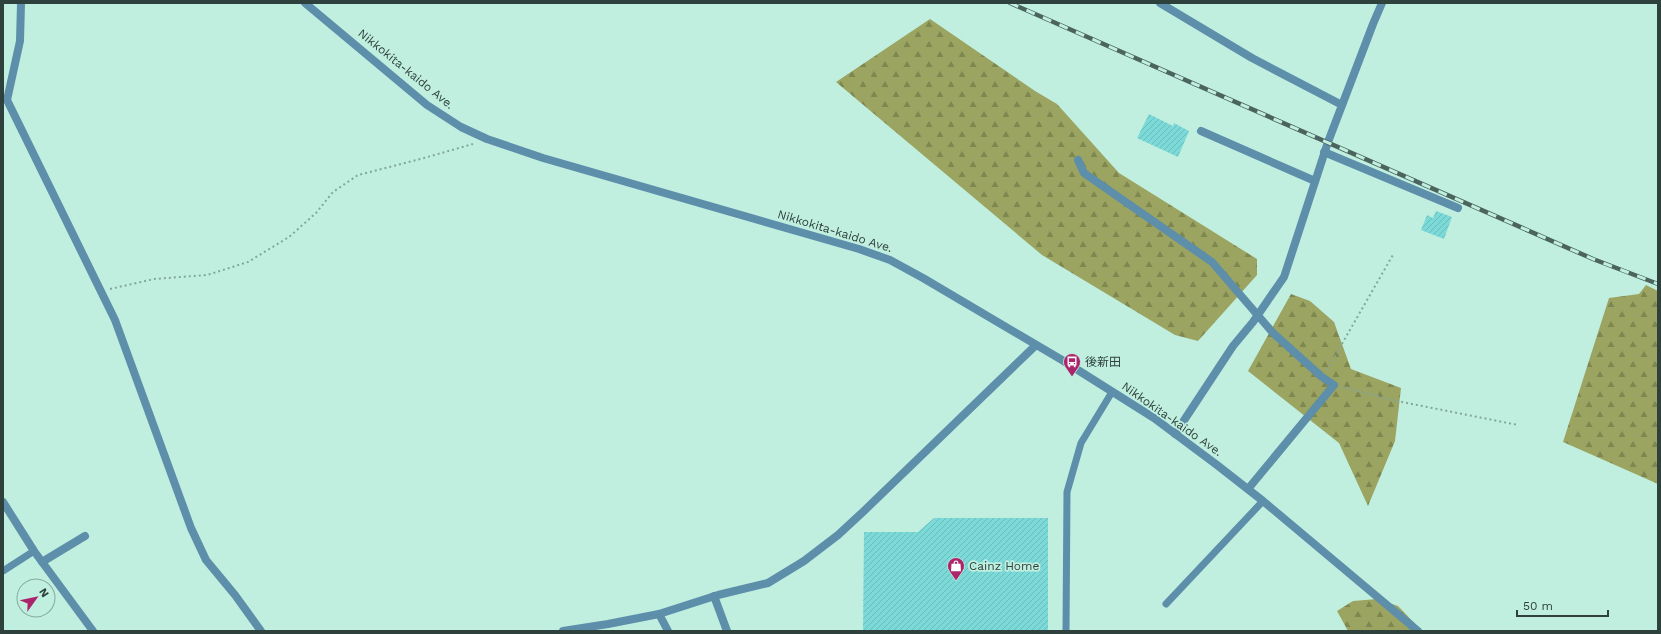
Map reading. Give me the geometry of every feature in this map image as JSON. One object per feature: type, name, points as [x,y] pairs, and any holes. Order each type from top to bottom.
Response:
[{"type":"street","points":[[21,3],[20,41],[5,101],[115,320],[191,528],[206,560],[261,631]]},
{"type":"street","name":"Nikkokita-kaido Ave.","points":[[305,3],[428,105],[461,127],[487,139],[544,158],[859,249],[890,260],[923,278],[1036,345],[1154,418],[1263,501],[1418,631]]},
{"type":"street","points":[[1160,3],[1252,58],[1342,105]]},
{"type":"street","points":[[1175,434],[1233,346],[1284,277],[1324,152],[1382,3]]},
{"type":"street","points":[[1201,131],[1315,181]]},
{"type":"street","points":[[1324,152],[1458,208]]},
{"type":"street","points":[[1078,160],[1084,173],[1212,262],[1273,333],[1322,377],[1334,385],[1248,489]]},
{"type":"street","points":[[563,631],[659,614],[714,596],[768,583],[804,561],[838,535],[958,422],[1036,345]]},
{"type":"street","points":[[3,502],[34,551],[93,631]]},
{"type":"street","points":[[42,562],[85,536]]},
{"type":"street","points":[[714,596],[727,631]]},
{"type":"street","points":[[659,614],[668,631]]},
{"type":"lane","points":[[1066,631],[1067,492],[1081,442],[1112,392]]},
{"type":"lane","points":[[1166,604],[1263,501]]},
{"type":"lane","points":[[3,571],[34,551]]},
{"type":"path","points":[[101,291],[154,280],[208,275],[248,262],[289,237],[316,213],[334,192],[358,175],[424,158],[487,139]]},
{"type":"path","points":[[1322,377],[1394,253]]},
{"type":"path","points":[[1334,385],[1392,400],[1518,425]]},
{"type":"green space","points":[[930,19],[1035,91],[1057,104],[1119,173],[1257,259],[1257,275],[1198,341],[1175,335],[1042,255],[836,82]]},
{"type":"green space","points":[[1646,285],[1658,291],[1658,484],[1563,442],[1609,298],[1639,294]]},
{"type":"green space","points":[[1291,294],[1310,301],[1334,322],[1351,369],[1401,388],[1395,441],[1368,506],[1339,443],[1248,371]]},
{"type":"green space","points":[[1377,599],[1398,606],[1422,631],[1348,631],[1337,611],[1353,601]]},
{"type":"building","points":[[1149,114],[1173,126],[1174,123],[1189,131],[1178,157],[1137,138]]},
{"type":"building","points":[[1436,211],[1452,217],[1444,239],[1421,230],[1427,215],[1433,218]]},
{"type":"building","name":"Cainz Home","points":[[934,518],[1048,518],[1048,631],[863,631],[864,532],[918,532]]},
{"type":"railway","points":[[1010,3],[1593,259],[1658,284]]},
{"type":"place","name":"後新田","points":[[1072,377]]},
{"type":"place","name":"Cainz Home","points":[[956,581]]}]
